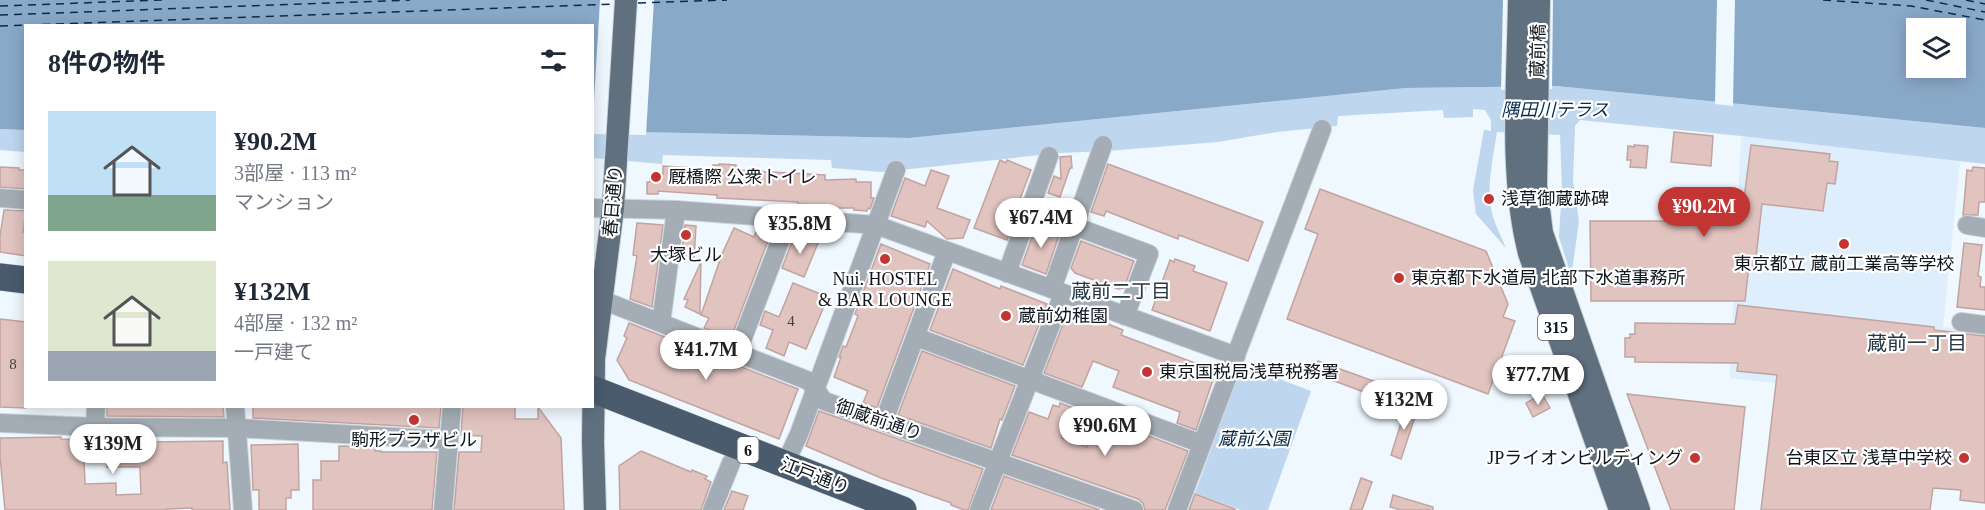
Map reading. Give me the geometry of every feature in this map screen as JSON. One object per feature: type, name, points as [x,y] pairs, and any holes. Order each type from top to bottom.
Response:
[{"type":"highway","points":[[0,277],[24,280]]},
{"type":"highway","points":[[0,294],[24,297]]},
{"type":"highway","name":"江戸通り","points":[[594,398],[731,463],[854,510]]},
{"type":"highway","name":"江戸通り","points":[[594,398],[784,464],[903,510]]},
{"type":"main road","name":"春日通り","points":[[594,359],[603,208],[616,162],[626,0]]},
{"type":"main road","name":"蔵前橋","points":[[1519,0],[1527,138]]},
{"type":"main road","name":"蔵前橋","points":[[1527,138],[1539,0]]},
{"type":"main road","name":"315","points":[[1527,138],[1519,199],[1529,253],[1620,510]]},
{"type":"main road","name":"315","points":[[1527,138],[1542,233],[1640,510]]},
{"type":"main road","name":"春日通り","points":[[593,408],[595,510]]},
{"type":"street","points":[[1177,510],[1322,129]]},
{"type":"street","points":[[979,510],[1028,380],[1057,291],[1074,226],[1103,145]]},
{"type":"street","points":[[1007,273],[1049,156]]},
{"type":"street","points":[[784,464],[799,434],[896,170]]},
{"type":"street","points":[[0,198],[24,200]]},
{"type":"street","points":[[603,208],[676,210],[876,225],[1236,356]]},
{"type":"street","points":[[661,323],[676,210]]},
{"type":"street","points":[[737,353],[789,218]]},
{"type":"street","points":[[1074,226],[1149,254],[1125,316]]},
{"type":"street","points":[[884,422],[947,251]]},
{"type":"street","name":"御蔵前通り","points":[[599,292],[661,323],[809,381],[824,401],[1134,510]]},
{"type":"street","points":[[1961,322],[1985,325]]},
{"type":"street","points":[[916,337],[1202,444]]},
{"type":"street","points":[[95,427],[96,408]]},
{"type":"street","points":[[235,408],[243,510]]},
{"type":"street","points":[[443,510],[453,408]]},
{"type":"street","points":[[0,423],[95,427],[236,428],[449,440]]},
{"type":"street","points":[[712,510],[731,463]]},
{"type":"shaded area","points":[[0,0],[1985,0],[1985,128],[1556,86],[1406,88],[909,138],[594,131],[594,24],[24,24],[24,130],[0,129]]},
{"type":"shaded area","name":"東京都立 蔵前工業高等学校","points":[[1741,136],[1960,161],[1943,327],[1985,331],[1985,406],[1730,378]]},
{"type":"green space","name":"隅田川テラス","points":[[1556,86],[1985,128],[1985,164],[1580,120],[1575,126],[1573,181],[1579,221],[1570,272],[1559,237],[1562,188],[1560,135],[1497,132],[1491,172],[1490,203],[1506,248],[1476,214],[1473,190],[1484,130],[1491,131],[1491,120],[1485,110],[1473,109],[1473,117],[1444,118],[1443,110],[1338,116],[1337,126],[1277,132],[1218,142],[1059,153],[882,172],[832,168],[831,160],[663,155],[662,164],[594,158],[594,131],[909,138],[1406,88]]},
{"type":"green space","points":[[0,129],[24,130],[24,152],[0,150]]},
{"type":"green space","name":"蔵前公園","points":[[1242,365],[1311,391],[1268,510],[1241,510],[1195,493]]},
{"type":"pier","points":[[600,0],[654,0],[646,135],[594,134]]},
{"type":"pier","points":[[1503,0],[1553,0],[1552,89],[1501,90]]},
{"type":"pier","points":[[1717,0],[1735,0],[1733,106],[1715,104]]},
{"type":"building","points":[[1674,132],[1713,136],[1711,166],[1671,162]]},
{"type":"building","points":[[1634,145],[1648,146],[1646,168],[1630,167],[1631,160],[1627,160],[1628,146],[1634,147]]},
{"type":"building","points":[[1751,145],[1830,154],[1829,161],[1838,162],[1835,184],[1827,183],[1823,211],[1762,204],[1755,266],[1749,265],[1745,301],[1591,301],[1590,221],[1741,221]]},
{"type":"building","points":[[1071,156],[1072,168],[1070,168],[1060,197],[1048,193],[1054,176],[1061,179],[1060,157]]},
{"type":"building","points":[[1000,160],[1006,163],[1007,160],[1031,170],[1007,240],[974,228]]},
{"type":"building","points":[[1108,164],[1263,222],[1248,261],[1179,235],[1178,239],[1106,211],[1104,216],[1091,212]]},
{"type":"building","points":[[713,165],[736,165],[736,170],[825,175],[825,180],[856,179],[856,182],[871,182],[871,198],[874,198],[867,211],[854,210],[854,208],[828,208],[828,206],[798,204],[798,202],[717,198],[717,195],[658,191],[658,194],[647,194],[647,182],[650,182],[650,178],[657,174],[663,174],[663,166],[713,169]]},
{"type":"building","points":[[0,167],[24,170],[24,189],[0,187]]},
{"type":"building","points":[[1973,167],[1985,168],[1985,202],[1979,202],[1978,215],[1963,215],[1967,170],[1972,171]]},
{"type":"building","points":[[931,170],[949,176],[937,208],[970,220],[963,238],[947,239],[927,221],[925,227],[891,216],[905,178],[925,186]]},
{"type":"building","name":"東京都下水道局 北部下水道事務所","points":[[1320,189],[1486,251],[1508,304],[1503,317],[1515,321],[1488,394],[1287,319],[1318,234],[1305,229]]},
{"type":"building","points":[[4,210],[24,211],[24,256],[0,252]]},
{"type":"building","points":[[637,223],[663,225],[652,307],[630,299],[637,256],[633,255]]},
{"type":"building","points":[[1037,223],[1060,232],[1046,274],[1022,265]]},
{"type":"building","points":[[685,225],[696,226],[694,259],[681,259]]},
{"type":"building","points":[[734,228],[754,237],[756,232],[769,238],[731,338],[704,328],[709,318],[701,315],[722,254]]},
{"type":"building","points":[[795,234],[818,243],[804,277],[782,268]]},
{"type":"building","points":[[1081,241],[1134,261],[1124,288],[1118,289],[1075,273],[1071,268]]},
{"type":"building","points":[[1964,243],[1982,245],[1978,276],[1981,277],[1980,287],[1985,287],[1985,310],[1957,307]]},
{"type":"building","points":[[881,244],[930,264],[877,408],[863,403],[868,391],[834,377],[843,346],[846,347],[858,316],[855,314]]},
{"type":"building","points":[[1175,259],[1195,266],[1193,271],[1227,283],[1210,331],[1152,310],[1170,260],[1174,262]]},
{"type":"building","points":[[701,262],[700,314],[685,307],[688,300],[684,299]]},
{"type":"building","points":[[953,269],[1000,289],[1001,286],[1047,304],[1023,365],[930,330]]},
{"type":"building","points":[[793,283],[828,297],[806,349],[789,342],[784,356],[766,348],[773,330],[760,325],[765,311],[779,317]]},
{"type":"building","points":[[1738,305],[1934,327],[1934,330],[1985,336],[1985,503],[1960,500],[1961,490],[1933,488],[1930,510],[1761,510],[1777,375],[1737,371],[1738,363],[1635,362],[1635,357],[1625,357],[1625,338],[1630,338],[1630,334],[1635,334],[1635,323],[1735,324]]},
{"type":"building","points":[[1069,309],[1123,330],[1121,335],[1216,371],[1196,430],[1177,423],[1180,412],[1113,387],[1119,371],[1093,361],[1082,387],[1044,373]]},
{"type":"building","points":[[0,319],[24,322],[24,408],[0,407]]},
{"type":"building","points":[[629,323],[798,389],[779,439],[629,380],[617,360],[627,338],[624,336]]},
{"type":"building","points":[[922,351],[1015,386],[1002,420],[1000,419],[991,448],[898,415]]},
{"type":"building","points":[[1318,361],[1401,391],[1396,404],[1313,373]]},
{"type":"building","points":[[1542,394],[1550,408],[1533,417],[1526,403]]},
{"type":"building","name":"JPライオンビルディング","points":[[1627,394],[1745,407],[1734,510],[1671,510]]},
{"type":"building","points":[[1060,403],[1073,408],[1061,438],[1087,447],[1099,417],[1188,451],[1165,510],[1145,510],[1143,503],[1138,499],[1012,455],[1029,412],[1048,419],[1053,405],[1059,407]]},
{"type":"building","points":[[1407,404],[1418,408],[1401,459],[1391,455]]},
{"type":"building","points":[[107,408],[223,408],[224,417],[107,416]]},
{"type":"building","points":[[253,408],[441,408],[439,428],[253,418]]},
{"type":"building","points":[[463,408],[515,408],[515,419],[538,419],[539,408],[561,438],[564,510],[454,510],[459,452],[481,452],[482,436],[461,435]]},
{"type":"building","points":[[819,411],[983,469],[968,510],[881,478],[806,446]]},
{"type":"building","points":[[0,438],[140,439],[140,442],[223,441],[223,463],[227,462],[230,510],[192,510],[192,508],[5,510]],"holes":[[[84,459],[107,459],[107,467],[140,467],[141,494],[116,495],[116,483],[85,484]]]},
{"type":"building","points":[[298,444],[299,490],[291,490],[291,498],[286,498],[286,510],[259,510],[259,490],[253,490],[251,445]]},
{"type":"building","points":[[339,446],[376,447],[375,451],[381,452],[437,452],[432,510],[313,510],[313,480],[321,480],[321,461],[339,461]]},
{"type":"building","points":[[641,451],[691,472],[692,470],[707,476],[705,479],[711,482],[701,510],[620,510],[619,466]]},
{"type":"building","points":[[1004,476],[1100,510],[991,510]]},
{"type":"building","points":[[1361,478],[1372,482],[1362,510],[1350,510]]},
{"type":"building","points":[[732,491],[748,496],[743,510],[724,510]]},
{"type":"building","points":[[1195,494],[1235,509],[1235,510],[1189,510]]},
{"type":"building","points":[[1393,495],[1433,507],[1433,510],[1401,510],[1390,507]]},
{"type":"ferry route","points":[[0,6],[162,0]]},
{"type":"ferry route","points":[[0,15],[410,0]]},
{"type":"ferry route","points":[[638,3],[727,0]]},
{"type":"ferry route","points":[[1823,0],[1911,6],[1985,20]]},
{"type":"ferry route","points":[[1926,0],[1985,12]]},
{"type":"ferry route","points":[[1966,0],[1985,4]]},
{"type":"ferry route","points":[[56,24],[615,4]]},
{"type":"ferry route","points":[[0,26],[24,25]]},
{"type":"place","name":"厩橋際 公衆トイレ","points":[[656,177]]},
{"type":"place","name":"浅草御蔵跡碑","points":[[1489,199]]},
{"type":"place","name":"大塚ビル","points":[[686,235]]},
{"type":"place","name":"東京都立 蔵前工業高等学校","points":[[1844,244]]},
{"type":"place","name":"Nui. HOSTEL & BAR LOUNGE","points":[[885,259]]},
{"type":"place","name":"東京都下水道局 北部下水道事務所","points":[[1399,278]]},
{"type":"place","name":"蔵前幼稚園","points":[[1006,316]]},
{"type":"place","name":"東京国税局浅草税務署","points":[[1147,372]]},
{"type":"place","name":"駒形プラザビル","points":[[414,420]]},
{"type":"place","name":"JPライオンビルディング","points":[[1695,458]]},
{"type":"place","name":"台東区立 浅草中学校","points":[[1964,458]]},
{"type":"district","name":"蔵前二丁目","points":[[1121,291]]},
{"type":"district","name":"蔵前一丁目","points":[[1917,343]]}]
